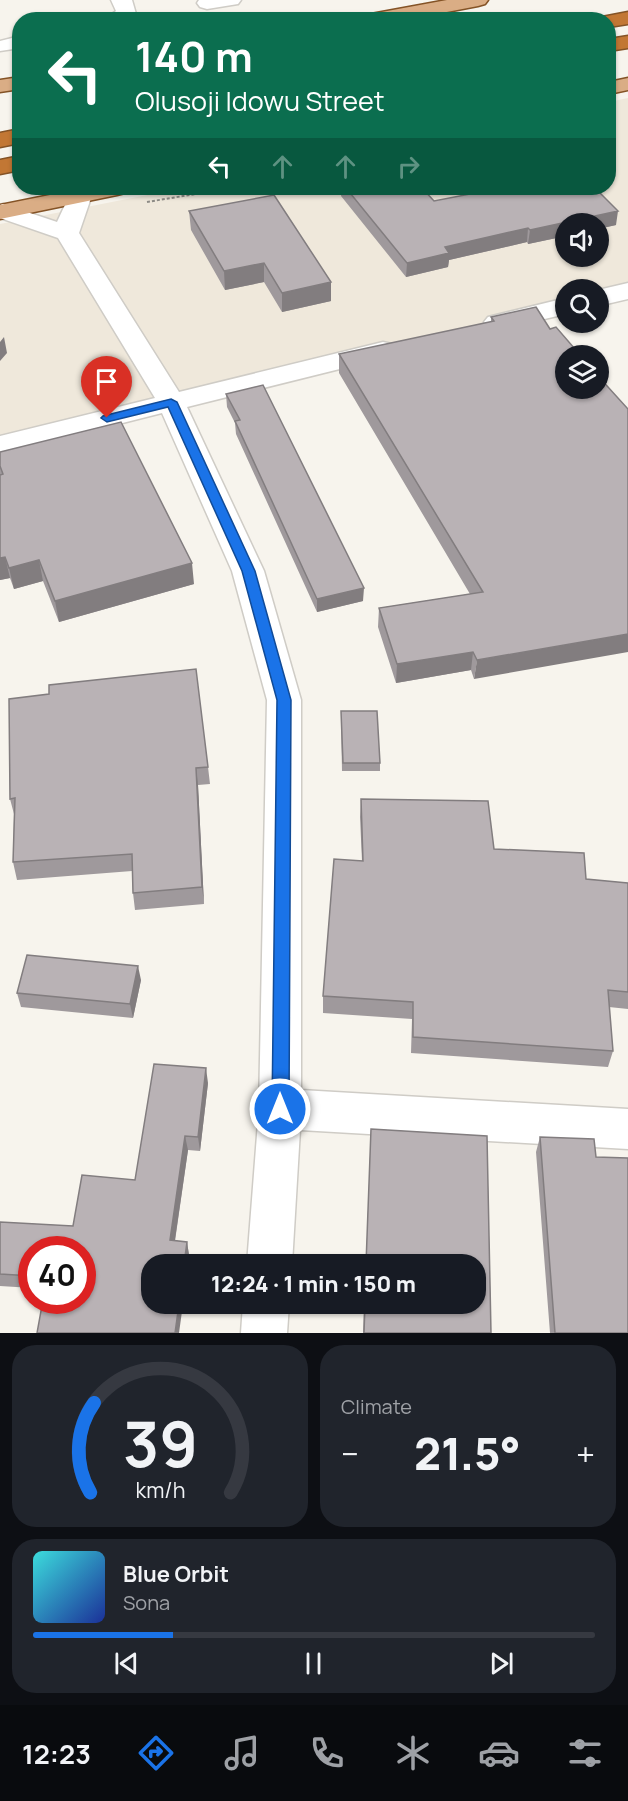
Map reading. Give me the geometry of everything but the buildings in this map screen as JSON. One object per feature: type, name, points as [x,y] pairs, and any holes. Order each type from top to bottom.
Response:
[{"type":"main road","points":[[414,12],[478,0]]},
{"type":"main road","points":[[2,212],[80,195]]},
{"type":"street","points":[[209,8],[231,0]]},
{"type":"street","points":[[67,233],[80,195]]},
{"type":"street","points":[[2,212],[67,233],[171,402],[248,571],[284,700],[280,1109],[270,1254]]},
{"type":"street","points":[[609,295],[628,291]]},
{"type":"street","points":[[472,328],[555,309]]},
{"type":"street","points":[[0,445],[402,345]]},
{"type":"street","points":[[280,1109],[628,1129]]},
{"type":"street","points":[[264,1333],[265,1314]]},
{"type":"path","points":[[142,203],[191,195]]},
{"type":"shaded area","points":[[628,98],[628,296],[609,301],[609,279],[555,279],[555,313],[0,451],[0,224],[147,195],[616,195],[616,101]]},
{"type":"route","points":[[107,418],[171,402],[248,571],[284,700],[280,1109]]}]
